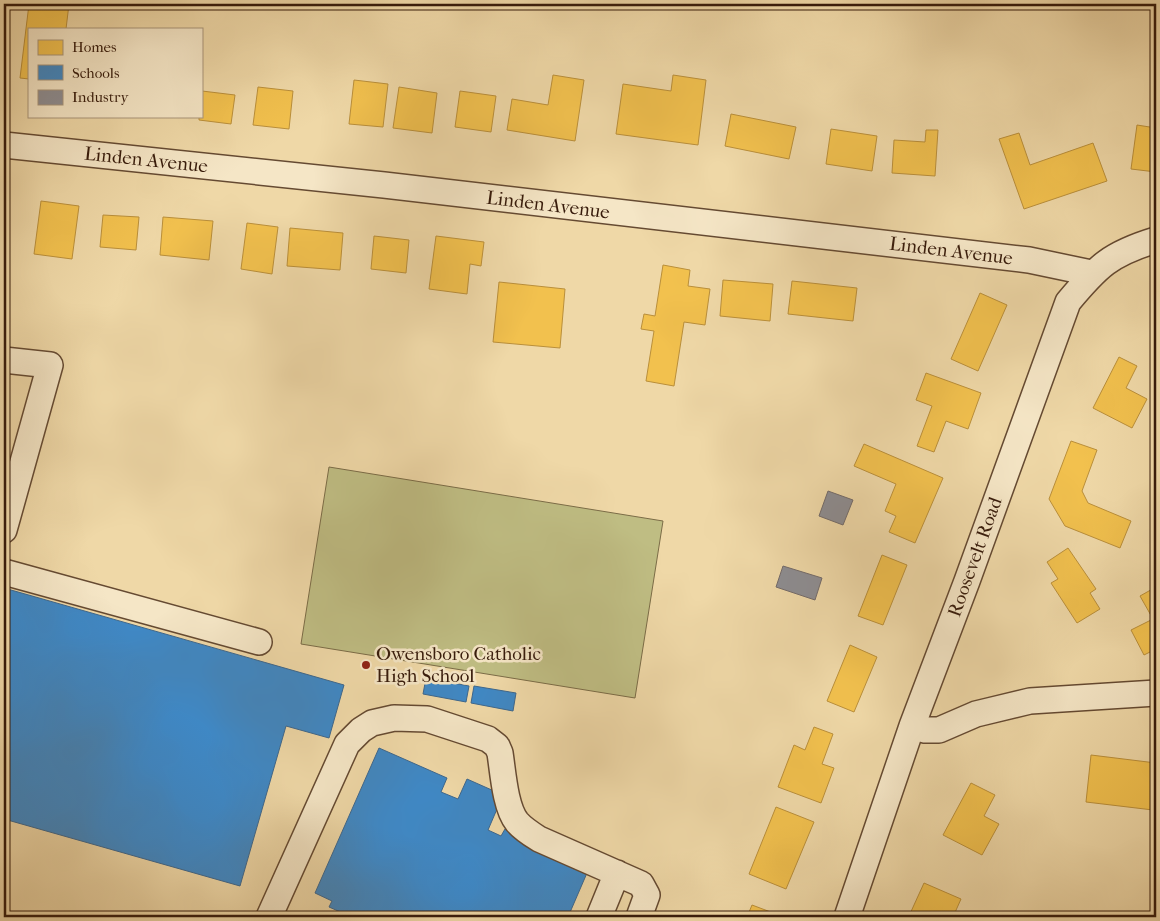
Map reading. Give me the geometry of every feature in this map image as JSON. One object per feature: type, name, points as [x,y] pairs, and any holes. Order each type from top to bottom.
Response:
[{"type":"street","name":"Linden Avenue","points":[[4,146],[384,186],[1029,260],[1091,273]]},
{"type":"street","name":"Roosevelt Road","points":[[847,917],[912,726],[967,581],[1068,302],[1091,273],[1106,261],[1131,248],[1156,240]]},
{"type":"street","points":[[4,360],[50,365],[4,530]]},
{"type":"street","points":[[4,572],[259,642]]},
{"type":"street","points":[[912,726],[925,730],[939,730],[976,714],[1030,701],[1156,693]]},
{"type":"street","points":[[269,917],[347,744],[361,730],[372,723],[394,718],[427,719],[488,739],[497,746],[500,752],[510,808],[517,822],[539,839],[641,884],[648,895],[639,917]]},
{"type":"street","points":[[599,917],[617,873]]},
{"type":"shaded area","points":[[329,467],[663,521],[635,698],[301,644]]},
{"type":"building: Homes","points":[[29,4],[69,4],[66,28],[28,28],[28,79],[20,78]]},
{"type":"building: Homes","points":[[4,15],[7,16],[4,45]]},
{"type":"building: Homes","points":[[553,75],[584,80],[575,141],[507,130],[512,99],[548,105]]},
{"type":"building: Homes","points":[[673,75],[706,80],[698,145],[616,134],[623,84],[671,91]]},
{"type":"building: Homes","points":[[354,80],[388,84],[383,127],[349,124]]},
{"type":"building: Homes","points":[[258,87],[293,91],[289,129],[253,125]]},
{"type":"building: Homes","points":[[399,87],[437,93],[432,133],[393,128]]},
{"type":"building: Homes","points":[[202,91],[235,95],[231,124],[199,120],[199,118],[202,118]]},
{"type":"building: Homes","points":[[460,91],[496,96],[491,132],[455,127]]},
{"type":"building: Homes","points":[[731,114],[796,127],[789,159],[725,146]]},
{"type":"building: Homes","points":[[1137,125],[1156,128],[1156,172],[1131,169]]},
{"type":"building: Homes","points":[[831,129],[877,136],[872,171],[826,164]]},
{"type":"building: Homes","points":[[926,130],[938,130],[935,176],[892,173],[894,140],[925,142]]},
{"type":"building: Homes","points":[[1019,133],[1030,165],[1093,143],[1107,181],[1024,209],[999,139]]},
{"type":"building: Homes","points":[[4,191],[9,192],[4,250]]},
{"type":"building: Homes","points":[[41,201],[79,206],[72,259],[34,254]]},
{"type":"building: Homes","points":[[103,215],[139,217],[136,250],[100,247]]},
{"type":"building: Homes","points":[[163,217],[213,221],[209,260],[160,255]]},
{"type":"building: Homes","points":[[247,223],[278,227],[272,274],[241,269]]},
{"type":"building: Homes","points":[[290,228],[343,233],[340,270],[287,266]]},
{"type":"building: Homes","points":[[374,236],[409,240],[406,273],[371,269]]},
{"type":"building: Homes","points":[[436,236],[484,242],[481,266],[470,264],[467,294],[429,289]]},
{"type":"building: Homes","points":[[663,265],[690,270],[688,286],[710,289],[705,325],[684,322],[674,386],[646,381],[654,331],[641,329],[644,314],[655,316]]},
{"type":"building: Homes","points":[[723,280],[773,284],[770,321],[720,316]]},
{"type":"building: Homes","points":[[792,281],[857,288],[853,321],[788,314]]},
{"type":"building: Homes","points":[[499,282],[565,289],[560,348],[493,342]]},
{"type":"building: Homes","points":[[980,293],[1007,305],[978,371],[951,359]]},
{"type":"building: Homes","points":[[1119,357],[1137,366],[1126,388],[1147,399],[1132,428],[1093,408]]},
{"type":"building: Homes","points":[[926,373],[981,393],[968,429],[946,421],[934,452],[917,446],[932,406],[916,400]]},
{"type":"building: Homes","points":[[1071,441],[1097,450],[1082,491],[1088,503],[1131,521],[1120,548],[1065,526],[1049,499]]},
{"type":"building: Homes","points":[[864,444],[943,478],[915,543],[889,532],[896,516],[885,511],[896,484],[854,466]]},
{"type":"building: Homes","points":[[1068,548],[1096,589],[1090,593],[1100,609],[1077,623],[1051,583],[1058,579],[1047,562]]},
{"type":"building: Homes","points":[[882,555],[907,565],[883,625],[858,616]]},
{"type":"building: Homes","points":[[1156,587],[1156,649],[1144,655],[1131,630],[1153,619],[1140,596]]},
{"type":"building: Homes","points":[[850,645],[877,657],[854,712],[827,701]]},
{"type":"building: Homes","points":[[814,727],[833,734],[822,764],[834,768],[821,803],[778,787],[794,745],[805,750]]},
{"type":"building: Homes","points":[[1091,755],[1156,763],[1153,810],[1086,802]]},
{"type":"building: Homes","points":[[971,783],[995,795],[984,816],[999,824],[982,855],[943,835]]},
{"type":"building: Homes","points":[[776,807],[814,822],[786,889],[749,874]]},
{"type":"building: Homes","points":[[924,883],[961,899],[953,917],[909,916]]},
{"type":"building: Homes","points":[[752,905],[776,914],[775,917],[747,917]]},
{"type":"building: Schools","points":[[4,588],[344,685],[329,738],[286,726],[240,886],[4,819]]},
{"type":"building: Schools","points":[[426,678],[469,686],[466,702],[423,694]]},
{"type":"building: Schools","points":[[474,686],[516,693],[513,711],[471,703]]},
{"type":"building: Schools","points":[[379,748],[447,778],[441,792],[458,799],[467,779],[503,795],[488,830],[501,836],[505,829],[590,866],[568,917],[352,917],[329,907],[332,901],[315,893]]},
{"type":"building: Industry","points":[[828,491],[853,500],[843,525],[819,516]]},
{"type":"building: Industry","points":[[783,566],[822,578],[815,600],[776,587]]},
{"type":"place","name":"Owensboro Catholic High School","points":[[366,665]]}]
